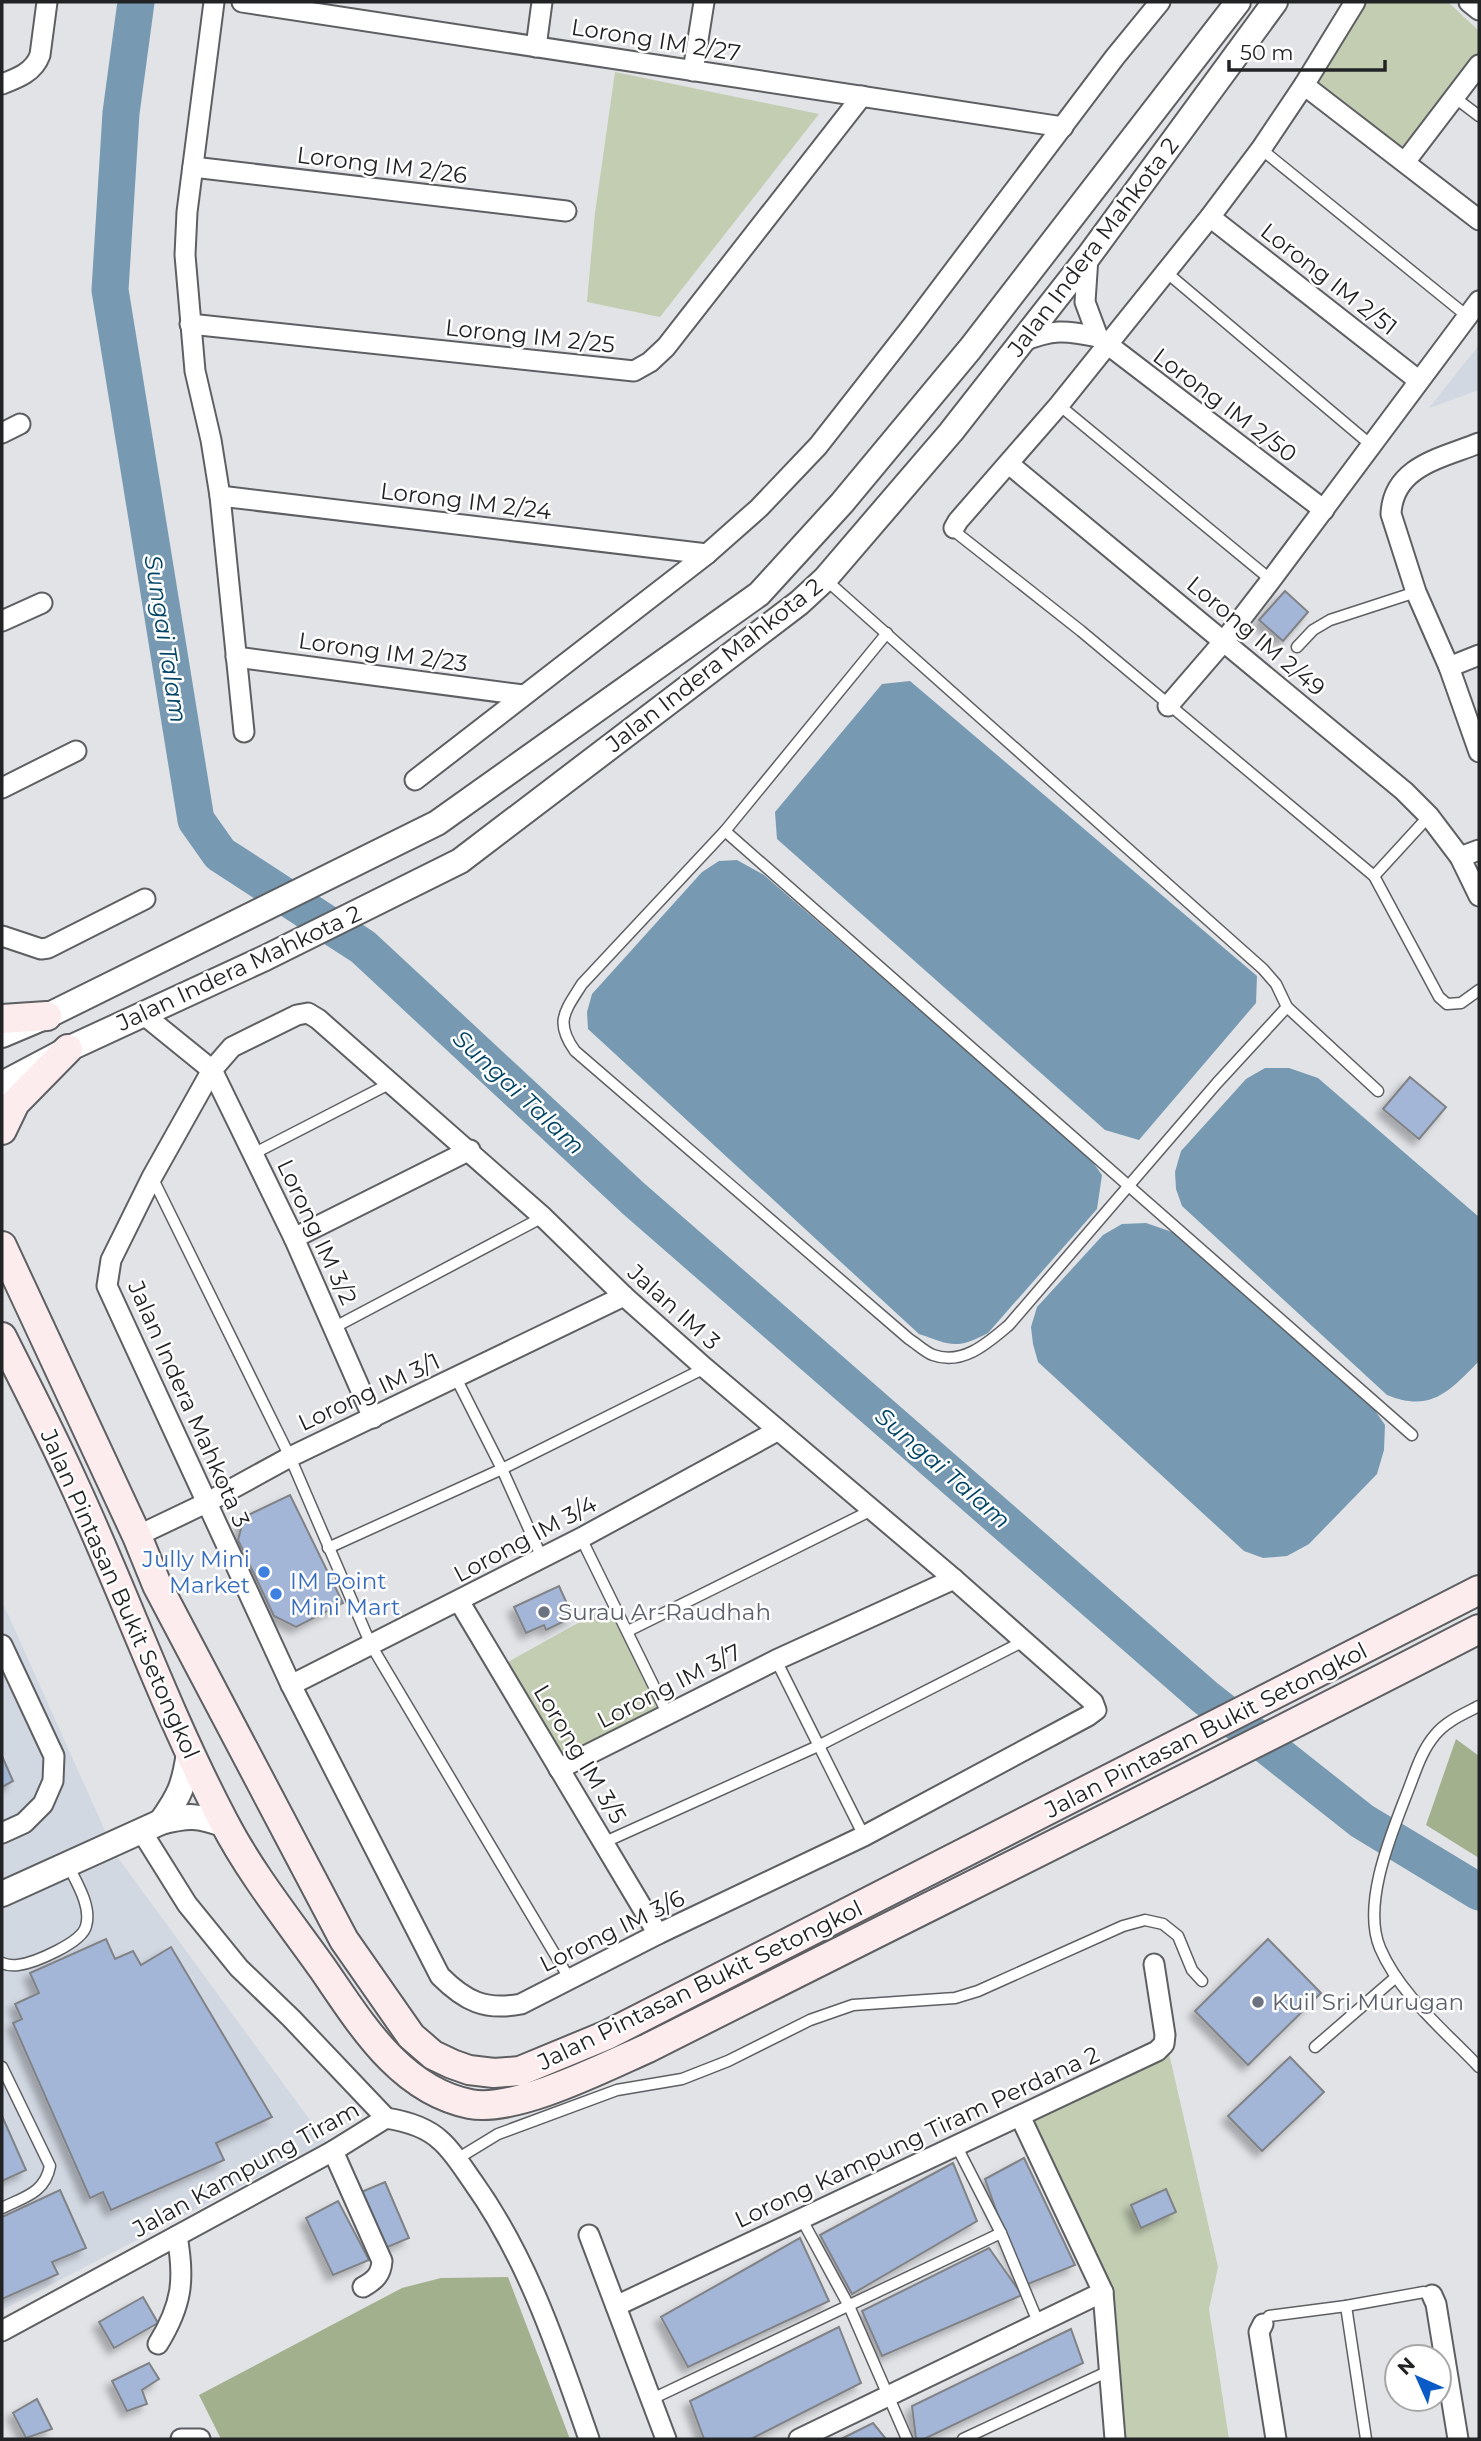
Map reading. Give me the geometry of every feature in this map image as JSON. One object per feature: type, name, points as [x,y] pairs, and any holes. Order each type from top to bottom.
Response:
[{"type":"main road","points":[[2,1019],[47,1016]]},
{"type":"main road","points":[[2,1130],[15,1104],[68,1049]]},
{"type":"main road","name":"Jalan Pintasan Bukit Setongkol","points":[[2,1246],[158,1585],[344,1940],[411,2036],[433,2055],[469,2070],[494,2073],[520,2071],[607,2035],[1479,1590]]},
{"type":"main road","name":"Jalan Pintasan Bukit Setongkol","points":[[2,1337],[78,1492],[189,1753],[225,1825],[377,2046],[410,2076],[439,2095],[472,2105],[502,2104],[555,2088],[648,2048],[1479,1629]]},
{"type":"street","points":[[2,84],[23,76],[37,63],[47,2]]},
{"type":"street","points":[[214,2],[187,212],[186,255],[195,371],[211,440],[220,496],[244,732]]},
{"type":"street","name":"Lorong IM 2/27","points":[[242,2],[1063,127]]},
{"type":"street","points":[[536,47],[542,2]]},
{"type":"street","points":[[693,71],[704,2]]},
{"type":"street","points":[[415,780],[707,554],[759,508],[817,446],[1160,2]]},
{"type":"street","name":"Jalan Indera Mahkota 2","points":[[2,1035],[47,1016],[437,823],[759,594],[842,503],[970,349],[1238,2]]},
{"type":"street","name":"Jalan Indera Mahkota 2","points":[[2,1084],[68,1049],[265,958],[460,861],[799,603],[825,579],[951,432],[1088,257],[1275,2]]},
{"type":"street","points":[[954,528],[1059,405],[1102,341],[1166,272],[1210,217],[1261,149],[1356,2]]},
{"type":"street","points":[[1469,2],[1479,10]]},
{"type":"street","points":[[1405,162],[1479,65]]},
{"type":"street","points":[[1304,85],[1479,220]]},
{"type":"street","name":"Lorong IM 2/25","points":[[190,324],[634,372],[666,347],[862,96]]},
{"type":"street","name":"Lorong IM 2/26","points":[[193,167],[566,211]]},
{"type":"street","name":"Lorong IM 2/51","points":[[1210,217],[1418,380]]},
{"type":"street","points":[[1088,257],[1085,302],[1102,341]]},
{"type":"street","points":[[1168,706],[1271,580],[1473,309]]},
{"type":"street","points":[[1020,342],[1042,333],[1061,330],[1102,341]]},
{"type":"street","name":"Lorong IM 2/50","points":[[1102,341],[1324,510]]},
{"type":"street","points":[[2,433],[20,424]]},
{"type":"street","points":[[1479,443],[1418,468],[1404,477],[1396,488],[1391,514],[1416,592],[1448,667],[1479,752]]},
{"type":"street","name":"Lorong IM 2/49","points":[[1009,464],[1404,791],[1429,816],[1460,857],[1479,896]]},
{"type":"street","name":"Lorong IM 2/24","points":[[220,496],[707,554]]},
{"type":"street","points":[[2,621],[42,603]]},
{"type":"street","points":[[1448,667],[1479,655]]},
{"type":"street","name":"Lorong IM 2/23","points":[[236,657],[523,695]]},
{"type":"street","points":[[2,788],[76,751]]},
{"type":"street","points":[[1460,857],[1479,850]]},
{"type":"street","points":[[2,936],[41,949],[48,948],[145,899]]},
{"type":"street","name":"Jalan IM 3","points":[[212,1070],[232,1047],[297,1014],[308,1013],[318,1019],[389,1083],[470,1150],[624,1296],[705,1368],[954,1578],[1093,1702],[1096,1710]]},
{"type":"street","points":[[143,1014],[212,1070]]},
{"type":"street","name":"Lorong IM 3/2","points":[[212,1070],[294,1238],[373,1418]]},
{"type":"street","name":"Jalan Indera Mahkota 3","points":[[212,1070],[152,1177],[111,1260],[107,1286],[291,1685]]},
{"type":"street","points":[[294,1238],[470,1150]]},
{"type":"street","name":"Lorong IM 3/1","points":[[137,1536],[206,1503],[290,1457],[624,1296]]},
{"type":"street","name":"Lorong IM 3/4","points":[[291,1685],[581,1538],[777,1430]]},
{"type":"street","name":"Lorong IM 3/7","points":[[559,1769],[776,1660],[954,1578]]},
{"type":"street","name":"Lorong IM 3/5","points":[[459,1601],[658,1934]]},
{"type":"street","points":[[2,1645],[54,1755],[54,1781],[43,1804],[24,1823],[2,1833]]},
{"type":"street","name":"Lorong IM 3/6","points":[[291,1685],[440,1976],[453,1990],[473,2002],[503,2007],[521,2004],[658,1934],[864,1836],[1096,1710]]},
{"type":"street","points":[[152,1827],[178,1797],[184,1783],[189,1753]]},
{"type":"street","points":[[2,1894],[152,1827],[187,1816],[203,1817],[225,1825]]},
{"type":"street","points":[[152,1827],[187,1904],[239,1968],[291,2018],[386,2118]]},
{"type":"street","name":"Lorong Kampung Tiram Perdana 2","points":[[616,2306],[1157,2051],[1164,2045],[1165,2035],[1154,1964]]},
{"type":"street","points":[[1020,2116],[1103,2292],[1115,2439]]},
{"type":"street","name":"Jalan Kampung Tiram","points":[[2,2331],[333,2151],[386,2118],[425,2129],[439,2138],[494,2211],[514,2249],[565,2369],[589,2439]]},
{"type":"street","points":[[333,2151],[382,2261],[376,2279],[363,2287]]},
{"type":"street","points":[[589,2235],[666,2439]]},
{"type":"street","points":[[158,2344],[170,2324],[182,2284],[182,2262],[177,2236]]},
{"type":"street","points":[[800,2439],[1103,2292]]},
{"type":"street","points":[[1432,2295],[1436,2304],[1458,2439]]},
{"type":"street","points":[[1262,2324],[1259,2332],[1276,2439]]},
{"type":"lane","points":[[1454,97],[1479,116]]},
{"type":"lane","points":[[1261,149],[1473,309]]},
{"type":"lane","points":[[1166,272],[1371,445]]},
{"type":"lane","points":[[1059,405],[1271,580]]},
{"type":"lane","points":[[954,528],[1374,876],[1439,997],[1447,1004],[1461,1003],[1479,990]]},
{"type":"lane","points":[[825,579],[1263,970],[1276,984],[1287,1007],[1378,1091]]},
{"type":"lane","points":[[1297,648],[1313,630],[1330,620],[1416,592]]},
{"type":"lane","points":[[887,633],[725,831],[582,984],[563,1013],[565,1037],[575,1051],[909,1339],[934,1355],[957,1357],[985,1346],[1009,1325],[1217,1083],[1287,1007]]},
{"type":"lane","points":[[1374,876],[1429,816]]},
{"type":"lane","points":[[725,831],[1412,1435]]},
{"type":"lane","points":[[253,1154],[389,1083]]},
{"type":"lane","points":[[152,1177],[290,1457],[371,1645],[569,1978]]},
{"type":"lane","points":[[335,1327],[543,1217]]},
{"type":"lane","points":[[328,1548],[502,1469],[705,1368]]},
{"type":"lane","points":[[456,1378],[502,1469],[542,1558]]},
{"type":"lane","points":[[628,1631],[873,1510]]},
{"type":"lane","points":[[581,1538],[667,1713]]},
{"type":"lane","points":[[605,1842],[818,1746],[1024,1641]]},
{"type":"lane","points":[[776,1660],[864,1836]]},
{"type":"lane","points":[[1479,1706],[1459,1716],[1436,1733],[1422,1755],[1382,1862],[1376,1888],[1375,1917],[1378,1945],[1396,1977],[1479,2067]]},
{"type":"lane","points":[[2,1964],[15,1966],[44,1957],[81,1935],[86,1926],[86,1908],[68,1865]]},
{"type":"lane","points":[[457,2160],[498,2134],[617,2090],[682,2079],[728,2061],[810,2020],[853,2005],[955,1998],[978,1992],[1123,1926],[1145,1920],[1163,1924],[1178,1936],[1192,1970],[1202,1981]]},
{"type":"lane","points":[[1315,2047],[1396,1977]]},
{"type":"lane","points":[[2,2067],[50,2166],[47,2179],[38,2190],[2,2208]]},
{"type":"lane","points":[[955,2145],[1001,2233],[1038,2322]]},
{"type":"lane","points":[[801,2218],[849,2306],[908,2439]]},
{"type":"lane","points":[[652,2399],[1001,2233]]},
{"type":"lane","points":[[1262,2324],[1269,2316],[1424,2292],[1432,2295]]},
{"type":"lane","points":[[1346,2306],[1366,2439]]},
{"type":"lane","points":[[962,2439],[1111,2370]]},
{"type":"shaded area","points":[[1479,345],[1479,390],[1429,408]]},
{"type":"shaded area","points":[[2,1601],[116,1855],[326,2142],[2,2310]]},
{"type":"green space","points":[[1366,2],[1448,2],[1479,31],[1479,74],[1412,161],[1317,86]]},
{"type":"green space","points":[[615,72],[819,114],[660,317],[587,302],[595,213]]},
{"type":"green space","points":[[614,1603],[667,1713],[559,1769],[499,1667]]},
{"type":"green space","points":[[1456,1739],[1479,1756],[1479,1858],[1426,1825]]},
{"type":"green space","points":[[1168,2049],[1218,2267],[1209,2309],[1229,2439],[1117,2439],[1106,2290],[1025,2117]]},
{"type":"green space","points":[[508,2277],[570,2439],[221,2439],[199,2395],[402,2288],[441,2278]]},
{"type":"water","points":[[910,681],[1257,976],[1256,1003],[1139,1140],[1105,1130],[777,839],[775,812],[882,684]]},
{"type":"water","points":[[737,860],[764,875],[1089,1157],[1102,1175],[1097,1209],[988,1333],[961,1344],[939,1341],[919,1334],[588,1029],[587,1012],[592,994],[702,872],[719,861]]},
{"type":"water","points":[[1265,1068],[1289,1068],[1318,1078],[1479,1217],[1479,1361],[1459,1382],[1439,1396],[1416,1402],[1387,1395],[1182,1206],[1176,1189],[1175,1172],[1181,1151],[1246,1079]]},
{"type":"water","points":[[1146,1223],[1175,1233],[1367,1399],[1385,1425],[1384,1450],[1377,1474],[1309,1544],[1287,1556],[1263,1558],[1244,1551],[1038,1362],[1031,1327],[1037,1307],[1103,1235],[1122,1224]]},
{"type":"building","points":[[1285,591],[1308,612],[1283,641],[1259,620]]},
{"type":"building","points":[[1410,1077],[1446,1107],[1419,1139],[1383,1109]]},
{"type":"building","points":[[290,1495],[343,1603],[296,1627],[274,1616],[238,1540],[244,1517]]},
{"type":"building","name":"Surau Ar-Raudhah","points":[[559,1586],[573,1617],[546,1630],[544,1625],[526,1633],[514,1607]]},
{"type":"building","points":[[2,1756],[13,1781],[2,1787]]},
{"type":"building","points":[[106,1939],[115,1959],[133,1951],[141,1965],[171,1947],[272,2117],[216,2143],[224,2160],[111,2210],[103,2192],[90,2198],[13,2023],[22,2019],[15,2004],[39,1993],[30,1973]]},
{"type":"building","name":"Kuil Sri Murugan","points":[[1268,1939],[1321,1993],[1248,2065],[1195,2011]]},
{"type":"building","points":[[1290,2057],[1324,2092],[1262,2151],[1228,2116]]},
{"type":"building","points":[[2,2116],[26,2170],[2,2181]]},
{"type":"building","points":[[1024,2158],[1075,2265],[1023,2286],[985,2179]]},
{"type":"building","points":[[953,2163],[977,2221],[852,2294],[820,2235]]},
{"type":"building","points":[[385,2182],[409,2238],[385,2248],[359,2193]]},
{"type":"building","points":[[1166,2189],[1176,2212],[1141,2228],[1131,2205]]},
{"type":"building","points":[[60,2190],[86,2248],[52,2262],[58,2274],[2,2299],[2,2217]]},
{"type":"building","points":[[338,2201],[369,2260],[333,2275],[306,2218]]},
{"type":"building","points":[[800,2238],[829,2301],[688,2367],[661,2317]]},
{"type":"building","points":[[989,2248],[1022,2295],[882,2356],[862,2311]]},
{"type":"building","points":[[143,2297],[158,2323],[114,2348],[99,2322]]},
{"type":"building","points":[[839,2327],[861,2383],[751,2439],[704,2439],[690,2401]]},
{"type":"building","points":[[1071,2329],[1083,2363],[924,2439],[916,2439],[912,2406]]},
{"type":"building","points":[[149,2363],[159,2379],[142,2390],[147,2404],[127,2411],[112,2381]]},
{"type":"building","points":[[37,2399],[52,2429],[26,2438],[13,2413]]},
{"type":"building","points":[[873,2423],[886,2439],[841,2439]]},
{"type":"waterway","name":"Sungai Talam","points":[[136,2],[121,113],[110,290],[196,820],[220,854],[363,947],[634,1199],[1205,1697],[1362,1821],[1479,1892]]},
{"type":"place","name":"Jully Mini Market","points":[[264,1572]]},
{"type":"place","name":"IM Point Mini Mart","points":[[276,1594]]},
{"type":"place","name":"Surau Ar-Raudhah","points":[[544,1612]]},
{"type":"place","name":"Kuil Sri Murugan","points":[[1258,2002]]}]
